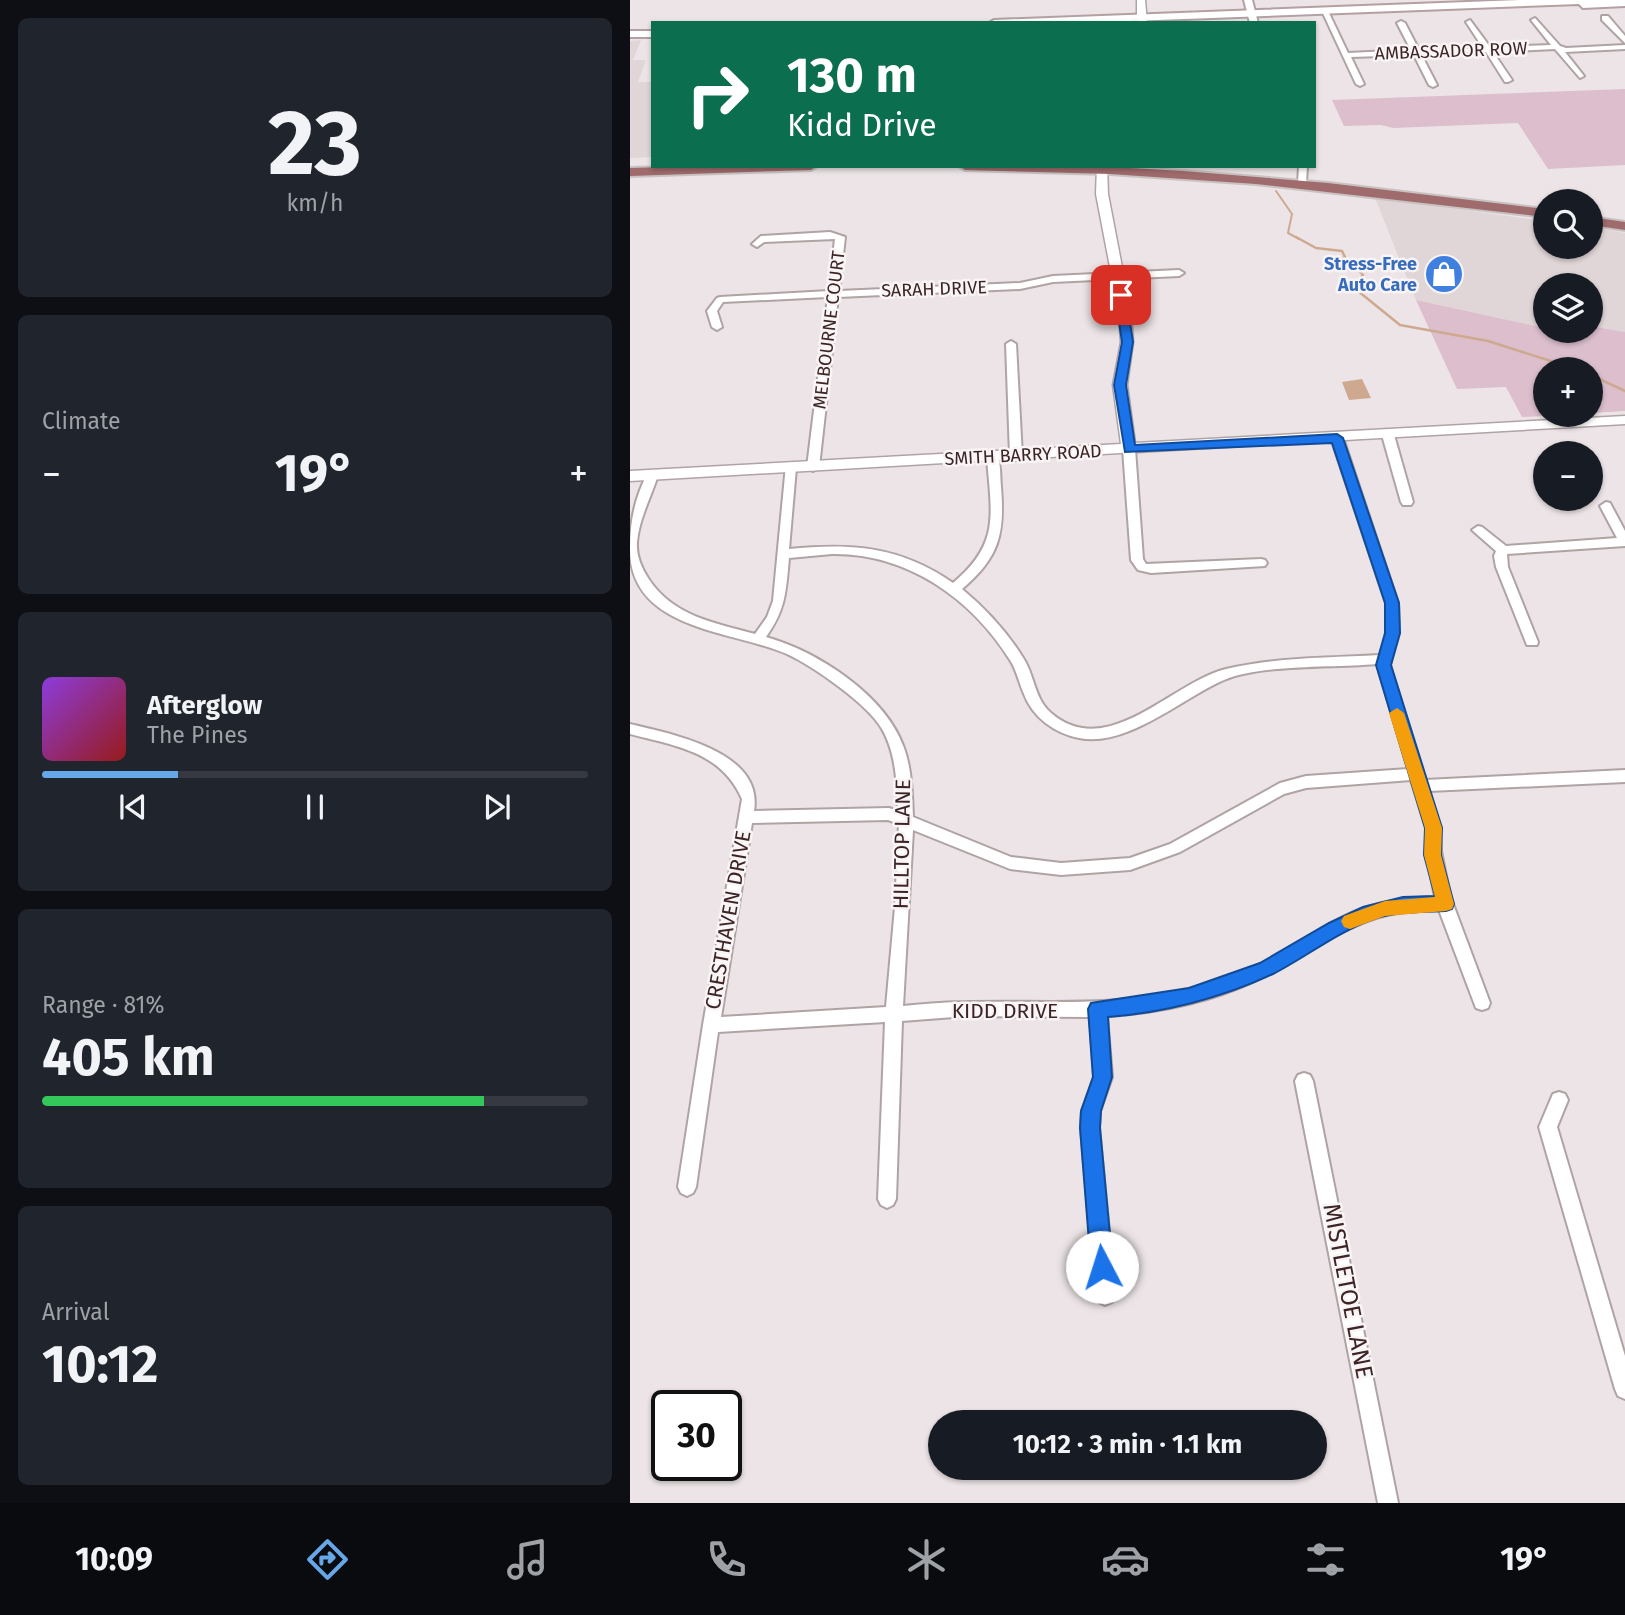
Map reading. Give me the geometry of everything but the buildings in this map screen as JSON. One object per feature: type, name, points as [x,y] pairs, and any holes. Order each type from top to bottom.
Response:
[{"type":"main road","points":[[1564,3],[1596,0]]},
{"type":"main road","points":[[1093,21],[1252,18],[1324,11],[1625,3]]},
{"type":"main road","points":[[630,34],[651,34]]},
{"type":"main road","points":[[630,164],[651,163]]},
{"type":"main road","points":[[630,172],[759,168]]},
{"type":"main road","points":[[1056,168],[1303,175],[1533,211]]},
{"type":"main road","points":[[1217,168],[1493,195],[1533,202]]},
{"type":"main road","points":[[1603,213],[1625,216]]},
{"type":"main road","points":[[1603,223],[1625,226]]},
{"type":"street","points":[[1141,0],[1143,20]]},
{"type":"street","points":[[1248,0],[1252,18]]},
{"type":"street","points":[[1324,11],[1360,84]]},
{"type":"street","points":[[1605,18],[1625,43]]},
{"type":"street","points":[[1535,20],[1580,76]]},
{"type":"street","points":[[1470,22],[1508,80]]},
{"type":"street","points":[[1401,23],[1433,85]]},
{"type":"street","name":"AMBASSADOR ROW","points":[[1346,55],[1487,48],[1556,47],[1566,50],[1625,43]]},
{"type":"street","points":[[1102,169],[1102,194],[1125,314],[1127,342],[1120,385],[1129,449],[1137,560],[1142,567],[1152,569],[1261,563]]},
{"type":"street","name":"MELBOURNE COURT","points":[[757,244],[761,239],[830,235],[840,237],[813,467]]},
{"type":"street","name":"SARAH DRIVE","points":[[717,327],[712,312],[720,300],[1020,286],[1054,279],[1179,273]]},
{"type":"street","points":[[1011,344],[1016,456]]},
{"type":"street","name":"SMITH BARRY ROAD","points":[[630,476],[1625,420]]},
{"type":"street","points":[[1388,435],[1407,502]]},
{"type":"street","points":[[1337,438],[1392,603],[1392,633],[1384,659],[1392,700],[1433,828],[1433,855],[1446,904],[1482,1003]]},
{"type":"street","points":[[953,590],[976,573],[990,554],[996,537],[993,457]]},
{"type":"street","points":[[757,641],[776,611],[785,554],[790,468]]},
{"type":"street","name":"HILLTOP LANE","points":[[652,475],[631,551],[633,562],[649,592],[663,606],[682,617],[791,650],[814,664],[868,705],[887,724],[902,761],[906,819],[894,1013],[887,1199]]},
{"type":"street","points":[[1478,530],[1503,550],[1625,542],[1606,506]]},
{"type":"street","points":[[1503,550],[1500,556],[1502,567],[1532,642]]},
{"type":"street","points":[[785,554],[839,551],[876,553],[901,561],[937,579],[976,609],[1010,649],[1021,665],[1035,704],[1044,714],[1066,729],[1082,733],[1096,734],[1116,730],[1222,675],[1238,671],[1269,666],[1384,659]]},
{"type":"street","name":"CRESTHAVEN DRIVE","points":[[630,729],[697,748],[728,763],[744,782],[749,799],[687,1187]]},
{"type":"street","points":[[746,817],[889,814],[1010,863],[1061,869],[1108,867],[1130,864],[1175,848],[1280,789],[1306,782],[1625,776]]},
{"type":"street","name":"KIDD DRIVE","points":[[711,1026],[967,1009],[1069,1012],[1133,1007],[1189,996],[1272,966],[1335,928],[1369,913],[1403,905],[1446,904]]},
{"type":"street","points":[[1098,1009],[1102,1077],[1091,1111],[1090,1128],[1105,1294]]},
{"type":"street","name":"MISTLETOE LANE","points":[[1304,1080],[1388,1503]]},
{"type":"street","points":[[1559,1100],[1548,1127],[1625,1389]]},
{"type":"shaded area","points":[[641,40],[633,60],[646,60],[638,82],[651,82],[651,157],[630,158],[630,41]]},
{"type":"shaded area","points":[[1625,89],[1625,165],[1548,169],[1518,123],[1393,128],[1381,125],[1344,126],[1332,100]]},
{"type":"shaded area","points":[[1375,198],[1533,219],[1533,259],[1603,259],[1603,229],[1625,233],[1625,332],[1603,328],[1603,273],[1533,273],[1533,325],[1416,300]]},
{"type":"shaded area","points":[[1416,300],[1533,325],[1533,343],[1603,343],[1603,328],[1625,332],[1625,411],[1603,412],[1603,357],[1533,357],[1533,416],[1522,417],[1506,387],[1457,389]]},
{"type":"shaded area","points":[[1362,379],[1371,398],[1349,400],[1342,382]]},
{"type":"waterway","points":[[1276,191],[1292,214],[1288,233],[1299,239]]},
{"type":"waterway","points":[[1296,237],[1316,248],[1342,251],[1345,257],[1340,261],[1340,265],[1350,270],[1358,269],[1363,275],[1353,287],[1400,325],[1488,341],[1538,357]]},
{"type":"waterway","points":[[1603,381],[1625,391]]},
{"type":"slow traffic","points":[[1350,921],[1385,908],[1446,904],[1433,855],[1433,828],[1397,713]]},
{"type":"place","name":"Stress-Free Auto Care","points":[[1444,274]]},
{"type":"route","points":[[1102,1267],[1090,1128],[1091,1111],[1102,1077],[1103,1063],[1098,1009],[1133,1007],[1189,996],[1248,977],[1284,960],[1335,928],[1369,913],[1403,905],[1446,904],[1433,855],[1433,828],[1383,665],[1392,633],[1394,611],[1337,438],[1129,449],[1120,385],[1127,342],[1121,295]]}]
